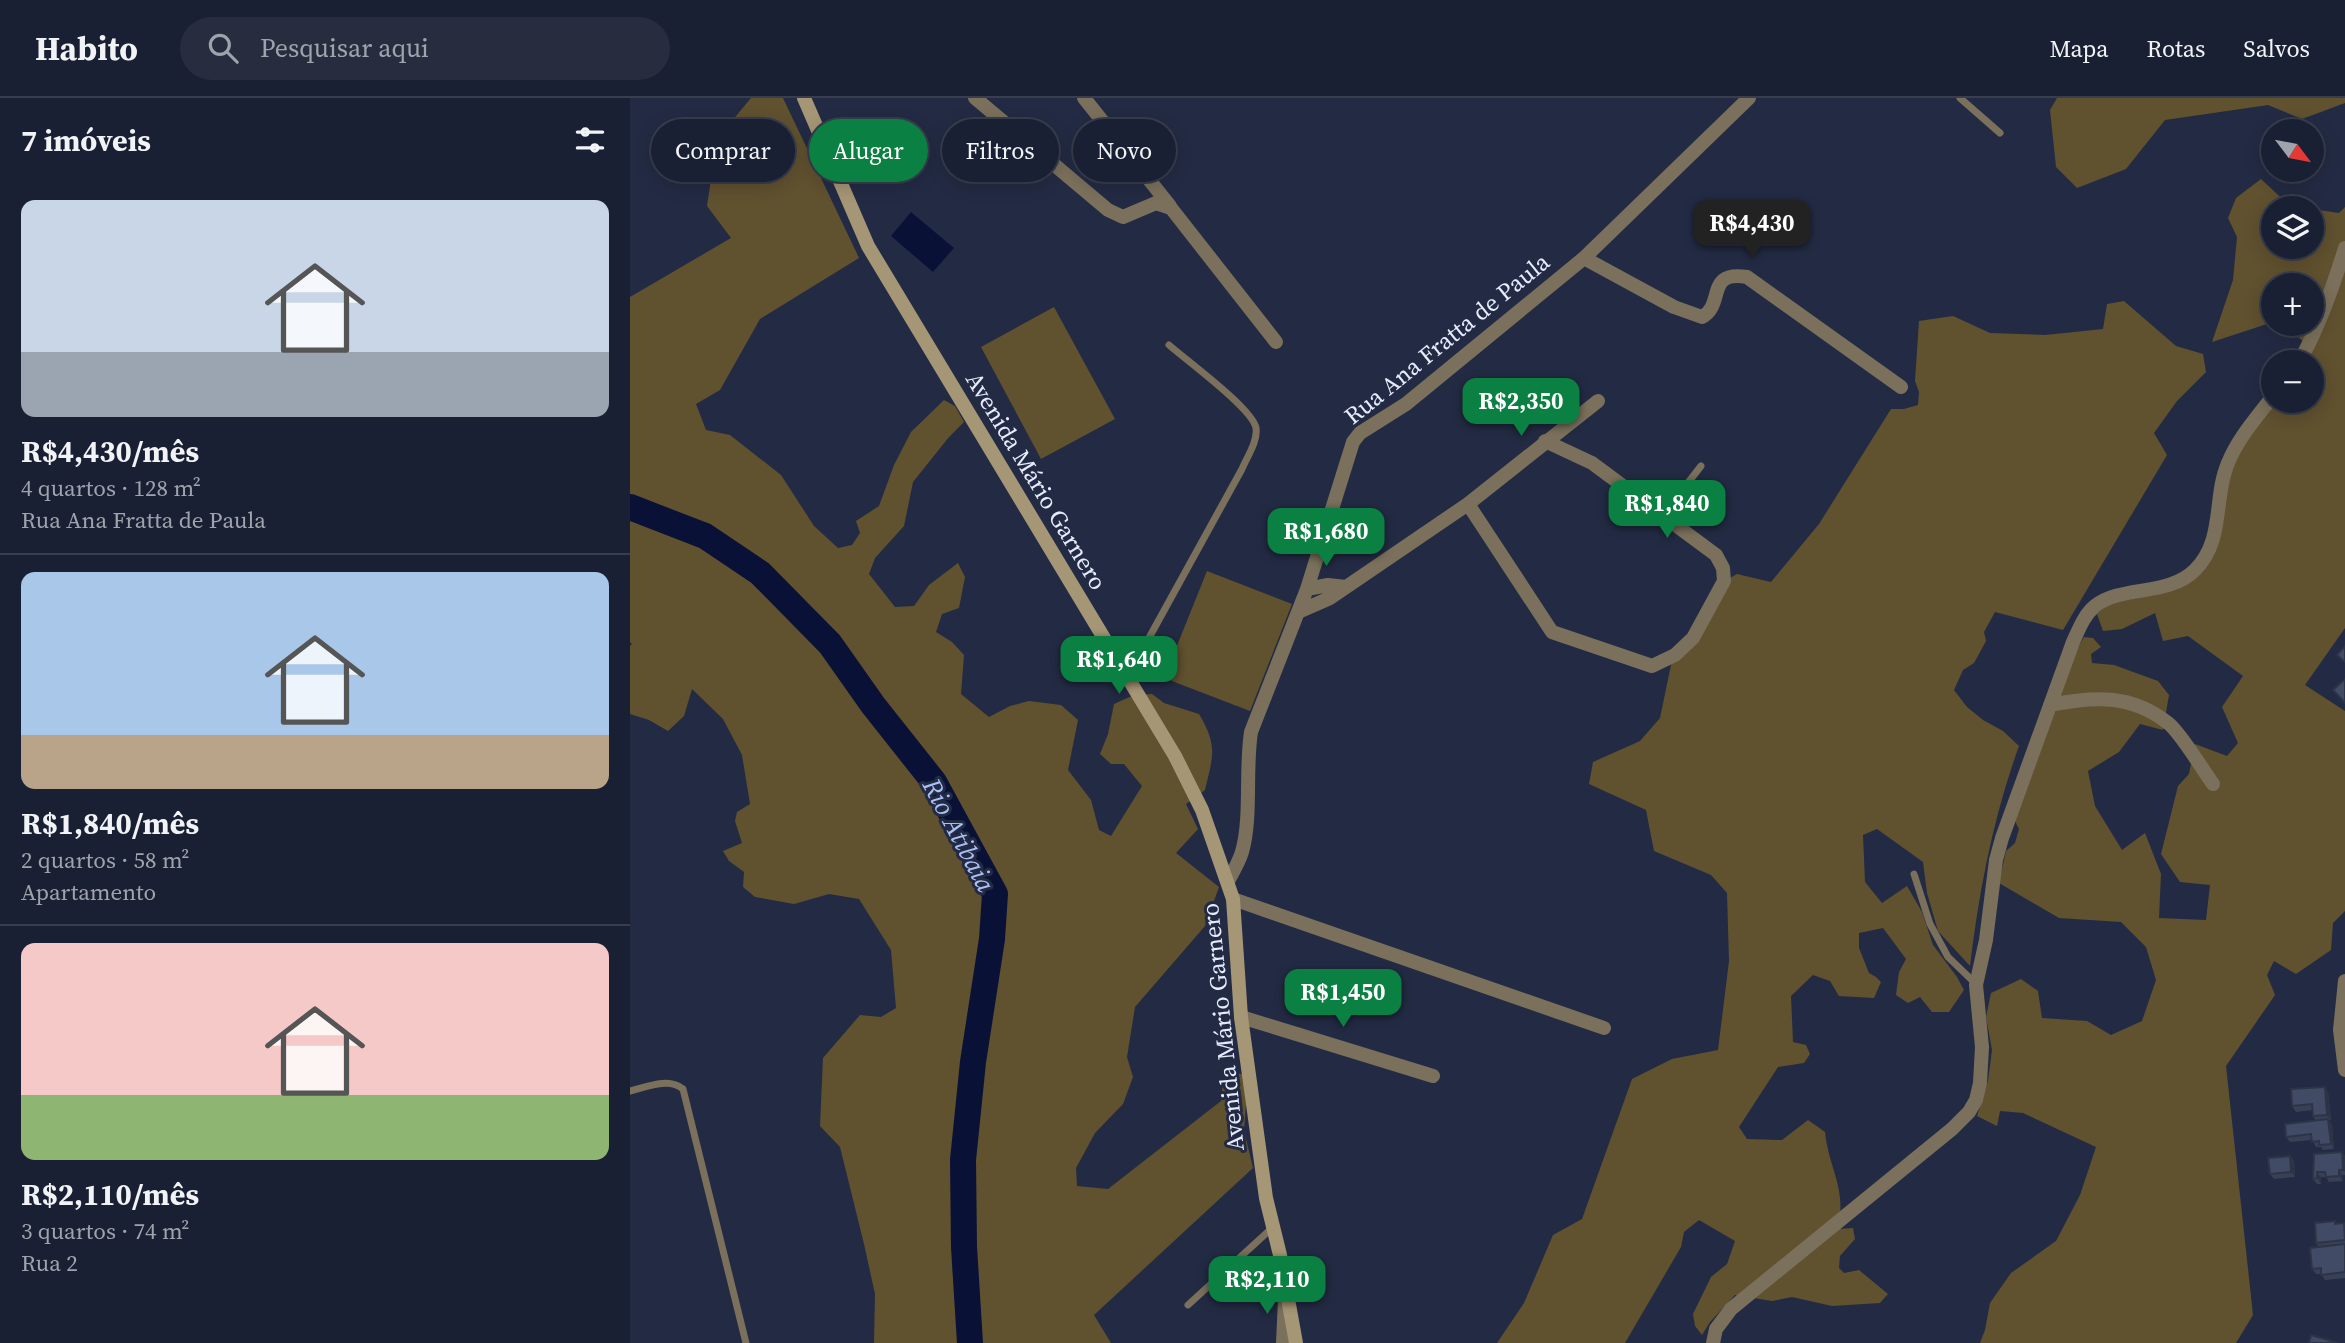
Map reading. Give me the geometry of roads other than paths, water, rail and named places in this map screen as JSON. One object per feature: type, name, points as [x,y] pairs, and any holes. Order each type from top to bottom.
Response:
[{"type":"main road","name":"Avenida Mário Garnero","points":[[804,98],[868,246],[1175,756],[1202,810],[1233,898],[1241,1017],[1266,1198],[1296,1343]]},
{"type":"street","points":[[975,98],[1108,211],[1123,217],[1156,203],[1171,208]]},
{"type":"street","points":[[1084,98],[1276,342]]},
{"type":"street","name":"Rua Ana Fratta de Paula","points":[[1228,881],[1243,849],[1247,754],[1251,732],[1307,589],[1353,442],[1360,433],[1406,404],[1584,258],[1749,98]]},
{"type":"street","points":[[2304,350],[2315,329],[2345,248]]},
{"type":"street","points":[[1584,258],[1674,307],[1702,317],[1709,312],[1719,284],[1726,277],[1747,277],[1901,387]]},
{"type":"street","points":[[1298,612],[1318,604],[1346,587],[1468,504],[1598,401]]},
{"type":"street","points":[[1713,1343],[1716,1329],[1731,1309],[1952,1129],[1969,1112],[1976,1100],[1981,1071],[1982,1047],[1976,985],[1986,940],[1996,860],[2073,642],[2083,620],[2093,607],[2105,599],[2161,588],[2185,578],[2203,561],[2215,533],[2227,464],[2261,412]]},
{"type":"street","points":[[1468,504],[1552,632],[1652,666],[1675,655],[1693,638],[1724,582],[1723,568],[1716,555],[1592,463],[1545,441]]},
{"type":"street","points":[[1307,589],[1328,585],[1346,587]]},
{"type":"street","points":[[2050,705],[2086,698],[2133,702],[2169,724],[2213,784]]},
{"type":"street","points":[[1233,898],[1604,1028]]},
{"type":"street","points":[[2344,990],[2340,1016],[2345,1070]]},
{"type":"street","points":[[1241,1017],[1433,1076]]},
{"type":"street","points":[[1283,1343],[1286,1291]]},
{"type":"lane","points":[[1960,98],[2000,133]]},
{"type":"lane","points":[[1128,677],[1237,480],[1254,442],[1256,427],[1247,411],[1169,345]]},
{"type":"lane","points":[[1663,515],[1701,466]]},
{"type":"lane","points":[[1914,874],[1930,924],[1948,957],[1976,985]]},
{"type":"lane","points":[[630,1091],[672,1083],[683,1089],[746,1343]]},
{"type":"lane","points":[[1188,1305],[1273,1227]]},
{"type":"waterway","name":"Rio Atibaia","points":[[630,507],[705,536],[760,573],[830,644],[873,705],[934,782],[995,894],[992,939],[973,1062],[963,1160],[964,1247],[970,1343]]}]
